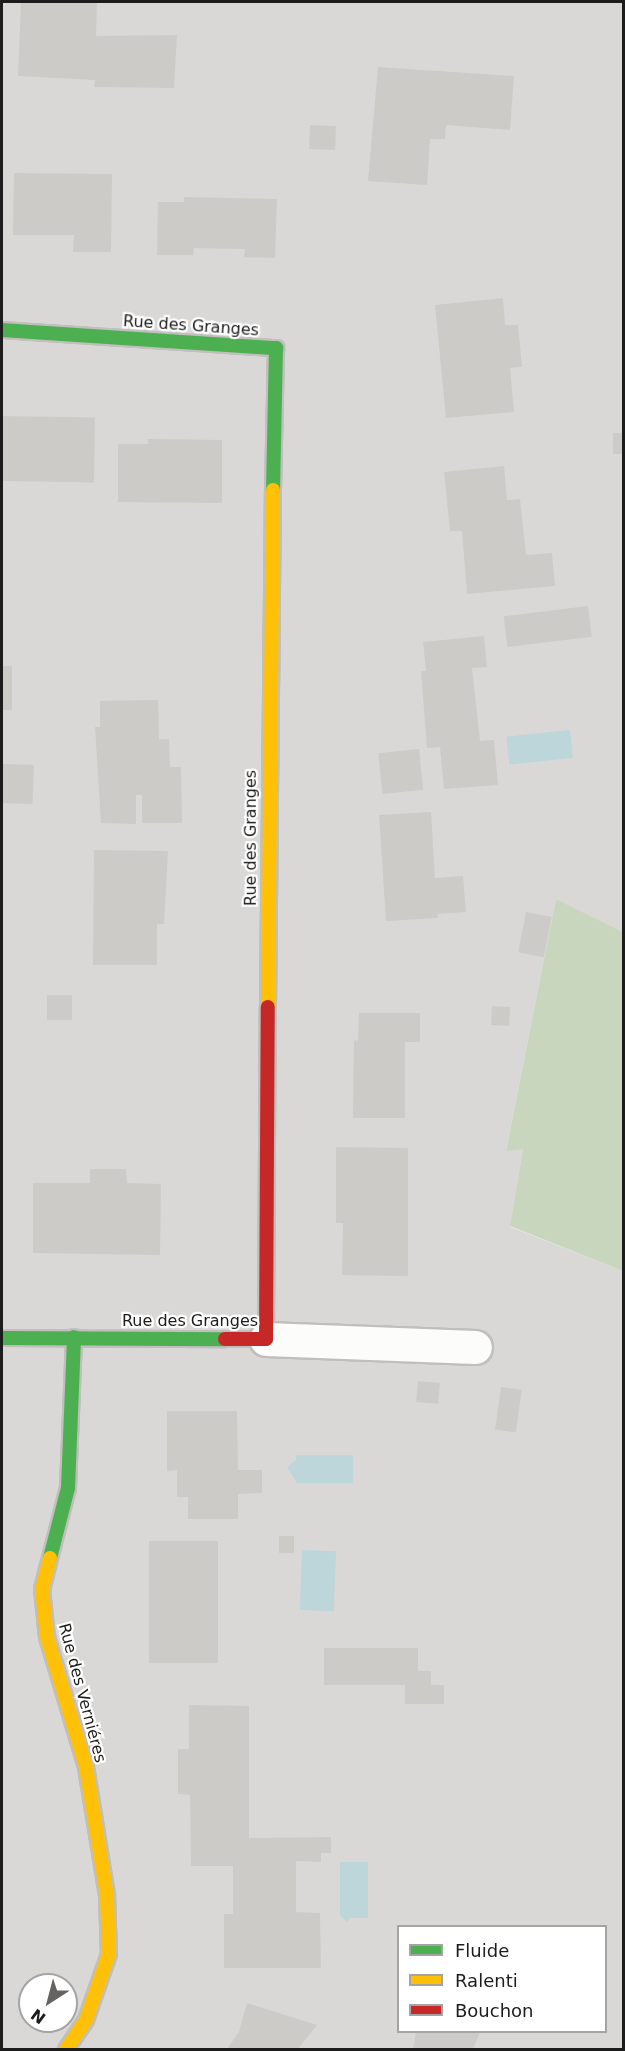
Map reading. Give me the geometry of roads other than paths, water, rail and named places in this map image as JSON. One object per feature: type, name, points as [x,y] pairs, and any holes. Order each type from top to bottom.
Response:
[{"type":"street","name":"Rue des Granges","points":[[2,330],[276,348],[268,699],[266,1339],[2,1338]]},
{"type":"street","name":"Rue des Verniéres","points":[[66,2049],[86,2020],[109,1954],[107,1895],[86,1767],[47,1637],[42,1589],[68,1488],[74,1337]]},
{"type":"street","points":[[266,1339],[475,1347]]},
{"type":"water","points":[[570,730],[573,758],[509,765],[506,737]]},
{"type":"water","points":[[296,1455],[353,1455],[353,1483],[297,1483],[287,1467],[296,1460]]},
{"type":"water","points":[[302,1550],[336,1551],[334,1611],[300,1610]]},
{"type":"water","points":[[340,1862],[368,1862],[368,1918],[350,1918],[347,1922],[340,1915]]}]
